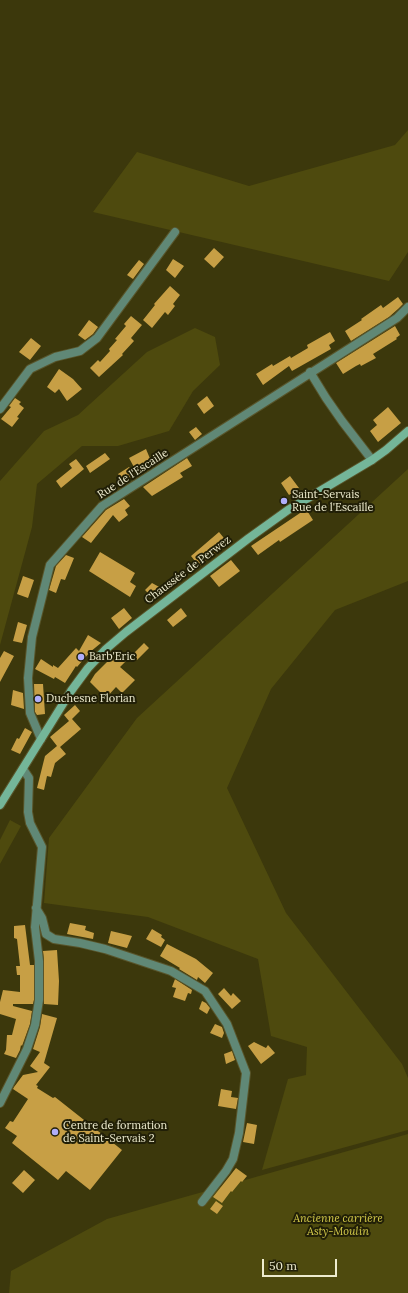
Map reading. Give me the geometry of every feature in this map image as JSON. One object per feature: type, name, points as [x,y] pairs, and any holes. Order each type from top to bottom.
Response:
[{"type":"main road","name":"Chaussée de Perwez","points":[[0,805],[71,691],[88,668],[126,632],[288,510],[372,460],[408,432]]},
{"type":"street","points":[[0,409],[30,369],[55,357],[80,351],[97,338],[175,232]]},
{"type":"street","name":"Rue de l'Escaille","points":[[41,739],[30,713],[28,678],[32,637],[50,565],[102,506],[310,372],[397,318],[408,307]]},
{"type":"street","points":[[310,372],[338,415],[372,460]]},
{"type":"street","points":[[0,1103],[27,1049],[35,1025],[39,1000],[39,962],[35,927],[42,847],[30,823],[28,812],[29,778],[23,769]]},
{"type":"street","points":[[36,908],[42,918],[46,934],[54,939],[105,949],[171,971],[205,991],[227,1024],[246,1073],[240,1133],[233,1159],[226,1171],[202,1202]]},
{"type":"green space","points":[[408,130],[408,252],[389,281],[93,212],[137,152],[249,186],[395,145]]},
{"type":"green space","points":[[195,328],[215,337],[220,365],[193,391],[169,431],[118,446],[82,446],[37,484],[32,527],[0,645],[0,481],[44,431],[78,415],[147,352]]},
{"type":"green space","points":[[408,469],[408,581],[335,610],[271,689],[227,788],[286,913],[402,1064],[408,1078],[408,1130],[262,1170],[288,1079],[306,1075],[307,1047],[271,1036],[258,959],[148,917],[44,903],[49,838],[137,718]]},
{"type":"green space","points":[[10,820],[21,826],[0,864],[0,840]]},
{"type":"green space","name":"Ancienne carrière Asty-Moulin","points":[[408,1134],[408,1293],[9,1293],[11,1271],[107,1219]]},
{"type":"building","points":[[214,248],[224,257],[214,268],[204,259]]},
{"type":"building","points":[[173,259],[184,266],[175,278],[166,270]]},
{"type":"building","points":[[139,260],[144,264],[133,279],[127,275]]},
{"type":"building","points":[[170,286],[180,295],[173,304],[175,306],[168,315],[165,312],[152,328],[143,320],[155,305],[154,304]]},
{"type":"building","points":[[398,297],[403,304],[398,309],[389,317],[351,341],[345,331],[381,305],[383,308]]},
{"type":"building","points":[[131,316],[142,325],[131,338],[134,341],[122,354],[123,355],[99,377],[90,368],[98,360],[100,362],[110,351],[109,349],[117,340],[115,339],[126,326],[124,324]]},
{"type":"building","points":[[89,320],[98,327],[93,334],[85,340],[78,335]]},
{"type":"building","points":[[395,326],[400,335],[396,338],[397,339],[373,354],[376,358],[361,366],[360,364],[343,374],[336,363]]},
{"type":"building","points":[[330,332],[335,341],[329,345],[331,349],[292,371],[289,366],[263,385],[256,374],[272,364],[273,366],[290,356],[291,358],[308,348],[307,345]]},
{"type":"building","points":[[31,338],[41,346],[30,360],[19,352]]},
{"type":"building","points":[[59,369],[73,379],[82,389],[67,401],[59,389],[55,393],[47,387]]},
{"type":"building","points":[[207,396],[214,406],[204,414],[197,404]]},
{"type":"building","points":[[15,398],[21,402],[19,404],[24,408],[12,427],[1,419],[11,407],[9,406]]},
{"type":"building","points":[[388,407],[401,423],[378,442],[370,431],[377,425],[373,420]]},
{"type":"building","points":[[196,427],[202,434],[195,440],[189,432]]},
{"type":"building","points":[[146,449],[151,461],[135,469],[129,458]]},
{"type":"building","points":[[105,453],[110,459],[90,473],[86,466]]},
{"type":"building","points":[[187,458],[192,466],[180,473],[183,477],[152,496],[143,487]]},
{"type":"building","points":[[76,459],[84,469],[61,488],[56,481],[72,468],[69,464]]},
{"type":"building","points":[[129,467],[134,475],[124,482],[118,474]]},
{"type":"building","points":[[290,476],[299,488],[289,495],[281,483]]},
{"type":"building","points":[[124,499],[130,506],[125,510],[128,515],[119,522],[113,515],[91,543],[82,537],[106,510]]},
{"type":"building","points":[[306,509],[313,520],[280,542],[279,540],[258,555],[251,546]]},
{"type":"building","points":[[219,532],[228,543],[199,566],[191,556]]},
{"type":"building","points":[[100,552],[135,573],[130,582],[136,586],[130,597],[89,571]]},
{"type":"building","points":[[66,555],[74,558],[65,580],[61,579],[56,593],[49,590],[56,566]]},
{"type":"building","points":[[231,560],[240,571],[219,587],[210,576]]},
{"type":"building","points":[[23,576],[34,580],[28,598],[17,594]]},
{"type":"building","points":[[152,583],[161,588],[159,589],[163,594],[155,600],[145,590]]},
{"type":"building","points":[[124,608],[132,618],[119,629],[111,618]]},
{"type":"building","points":[[181,608],[187,616],[173,627],[167,620]]},
{"type":"building","points":[[18,622],[27,625],[22,643],[13,641]]},
{"type":"building","points":[[88,635],[101,643],[90,652],[77,667],[76,666],[65,683],[55,677],[54,679],[35,669],[41,659],[53,667],[53,665],[58,668],[76,648],[79,651]]},
{"type":"building","points":[[144,643],[149,648],[137,660],[132,655]]},
{"type":"building","points":[[4,651],[14,656],[0,682],[0,658]]},
{"type":"building","points":[[118,651],[127,660],[120,667],[135,680],[122,693],[116,687],[106,698],[90,682],[95,674]]},
{"type":"building","points":[[34,684],[43,684],[45,714],[37,715],[35,712]]},
{"type":"building","points":[[13,690],[23,693],[24,709],[11,705]]},
{"type":"building","points":[[75,705],[80,711],[72,719],[81,729],[60,747],[66,754],[55,763],[51,777],[47,776],[44,790],[37,788],[45,756],[57,746],[50,737],[69,721],[64,715]]},
{"type":"building","points":[[25,728],[32,732],[20,754],[11,750],[17,738],[19,739]]},
{"type":"building","points":[[70,923],[86,926],[85,930],[94,933],[93,939],[67,934]]},
{"type":"building","points":[[25,925],[30,965],[34,965],[34,1000],[33,1004],[13,1004],[13,1006],[32,1011],[30,1024],[16,1058],[4,1054],[6,1050],[7,1035],[12,1035],[16,1019],[0,1014],[0,1002],[3,990],[20,992],[20,975],[17,975],[16,966],[20,966],[17,939],[14,938],[14,926]]},
{"type":"building","points":[[152,929],[162,935],[161,937],[165,940],[161,947],[146,939]]},
{"type":"building","points":[[111,931],[132,936],[127,948],[108,943]]},
{"type":"building","points":[[167,944],[196,959],[213,973],[205,983],[198,977],[197,980],[160,956]]},
{"type":"building","points":[[57,950],[59,981],[58,1005],[44,1004],[43,951]]},
{"type":"building","points":[[175,979],[192,990],[191,994],[188,993],[185,1001],[173,997],[176,988],[172,987]]},
{"type":"building","points":[[224,988],[231,996],[233,993],[241,1001],[232,1009],[218,994]]},
{"type":"building","points":[[202,1001],[210,1008],[207,1014],[199,1009]]},
{"type":"building","name":"Centre de formation de Saint-Servais 2","points":[[42,1014],[57,1018],[44,1063],[50,1067],[36,1085],[38,1086],[37,1088],[53,1098],[55,1097],[122,1150],[90,1190],[66,1171],[58,1180],[12,1143],[17,1136],[5,1128],[10,1121],[13,1122],[28,1099],[13,1089],[14,1087],[23,1075],[38,1072],[30,1066],[40,1052],[33,1049],[40,1027]]},
{"type":"building","points":[[215,1024],[222,1027],[224,1033],[222,1038],[210,1033]]},
{"type":"building","points":[[254,1042],[266,1048],[268,1045],[275,1053],[261,1064],[248,1046]]},
{"type":"building","points":[[232,1051],[235,1060],[226,1064],[224,1054]]},
{"type":"building","points":[[221,1089],[232,1091],[231,1097],[238,1098],[236,1109],[218,1106]]},
{"type":"building","points":[[247,1123],[257,1125],[254,1144],[243,1142]]},
{"type":"building","points":[[236,1168],[247,1176],[232,1192],[231,1191],[222,1203],[213,1197]]},
{"type":"building","points":[[24,1170],[35,1180],[23,1193],[12,1183]]},
{"type":"building","points":[[216,1201],[223,1206],[217,1214],[210,1209]]},
{"type":"place","name":"Saint-Servais Rue de l'Escaille","points":[[284,501]]},
{"type":"place","name":"Barb'Eric","points":[[81,657]]},
{"type":"place","name":"Duchesne Florian","points":[[38,699]]},
{"type":"place","name":"Centre de formation de Saint-Servais 2","points":[[55,1132]]}]
